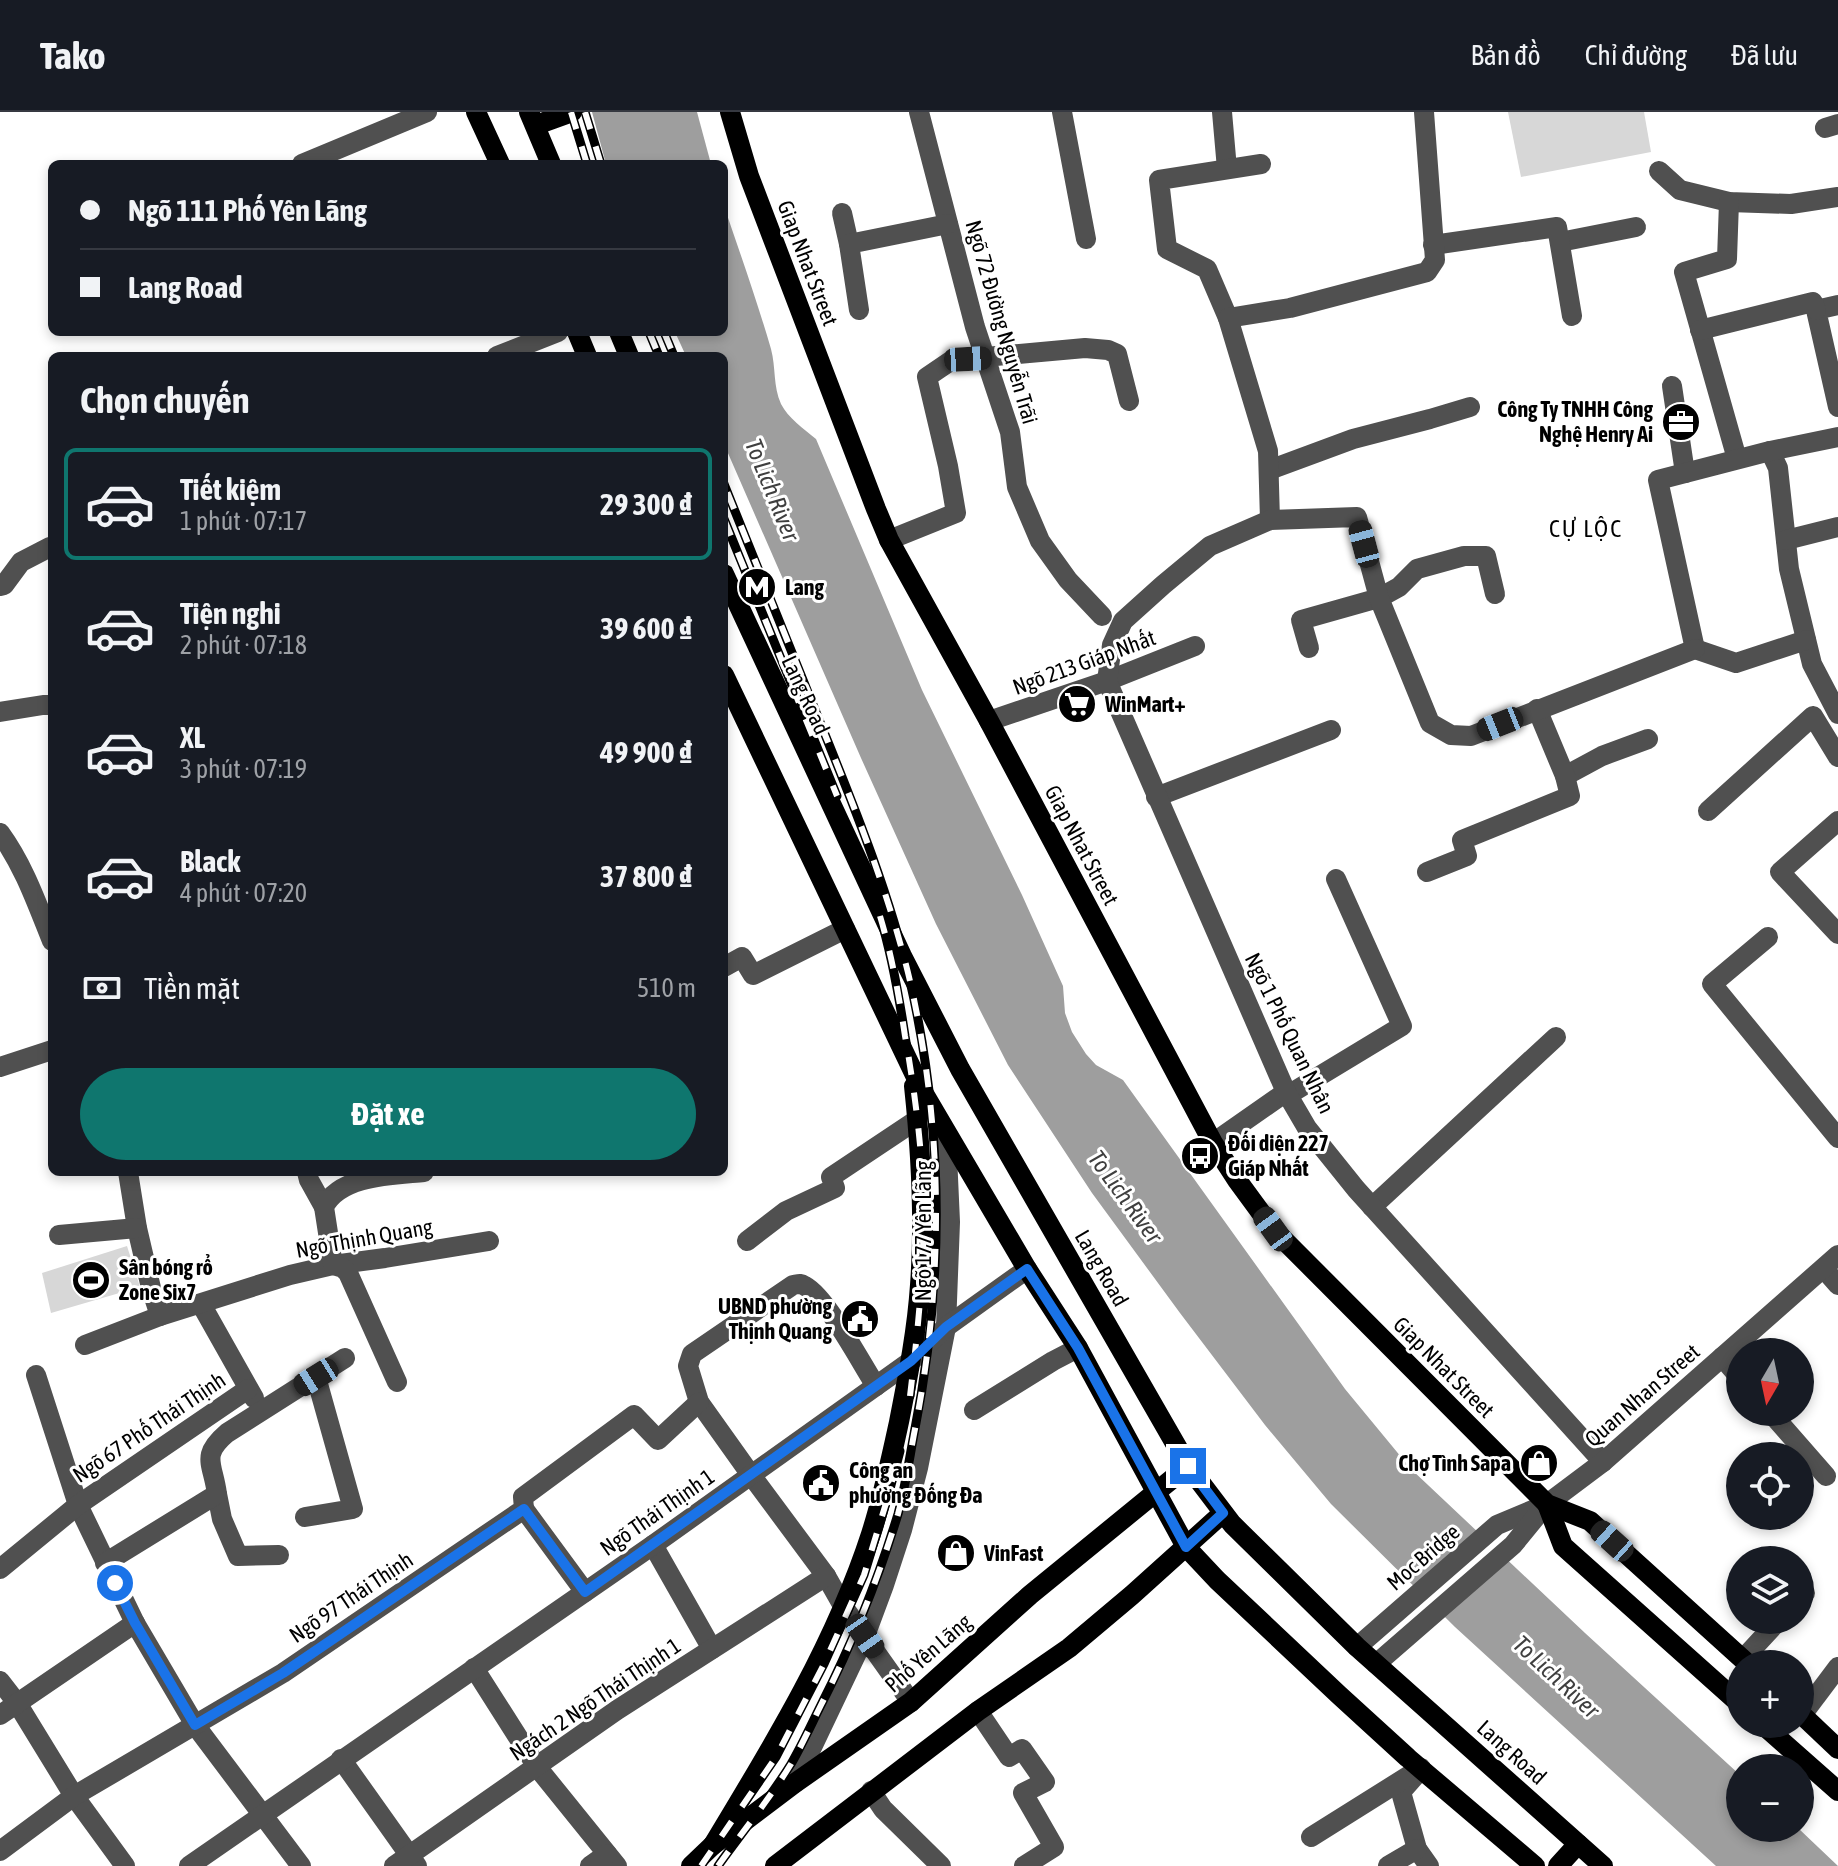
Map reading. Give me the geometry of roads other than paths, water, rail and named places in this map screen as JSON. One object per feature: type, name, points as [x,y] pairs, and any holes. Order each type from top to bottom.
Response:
[{"type":"main road","points":[[476,112],[498,160]]},
{"type":"main road","points":[[550,160],[533,116],[572,112]]},
{"type":"main road","name":"Giap Nhat Street","points":[[730,112],[749,176],[889,540],[989,721],[1213,1143],[1273,1229],[1547,1504]]},
{"type":"main road","name":"Lang Road","points":[[728,583],[902,956],[946,1041],[1188,1466],[1223,1513],[1357,1647],[1603,1866]]},
{"type":"main road","points":[[728,683],[913,1073],[1027,1269],[1078,1348],[1186,1547],[1339,1695],[1535,1866]]},
{"type":"main road","points":[[713,1845],[778,1739],[843,1606],[871,1534],[892,1456],[911,1361],[920,1284],[922,1173],[913,1073]]},
{"type":"main road","name":"Phố Yên Lãng","points":[[691,1866],[713,1845],[795,1783],[911,1702],[1030,1595],[1188,1466]]},
{"type":"main road","points":[[1547,1504],[1590,1521],[1732,1650]]},
{"type":"main road","points":[[1547,1504],[1563,1546],[1726,1692]]},
{"type":"main road","points":[[775,1866],[978,1711],[1069,1648],[1223,1513]]},
{"type":"main road","points":[[1814,1726],[1838,1749]]},
{"type":"main road","points":[[1778,1738],[1838,1791]]},
{"type":"main road","points":[[1558,1866],[1578,1844]]},
{"type":"street","points":[[312,160],[427,112]]},
{"type":"street","name":"Ngõ 72 Đường Nguyễn Trãi","points":[[919,112],[985,359],[1010,432],[1017,487],[1040,541],[1068,580],[1102,616]]},
{"type":"street","points":[[1062,112],[1086,239]]},
{"type":"street","points":[[1222,112],[1227,169]]},
{"type":"street","points":[[1228,318],[1290,308],[1427,272],[1435,260],[1424,112]]},
{"type":"street","points":[[1261,164],[1159,180],[1167,249],[1207,269],[1228,318],[1268,451],[1270,520]]},
{"type":"street","points":[[1659,171],[1680,190],[1729,202],[1791,204],[1838,197]]},
{"type":"street","points":[[1729,202],[1727,259],[1684,272],[1737,459]]},
{"type":"street","points":[[842,213],[859,310]]},
{"type":"street","points":[[849,244],[948,224]]},
{"type":"street","points":[[1433,245],[1557,227],[1572,316]]},
{"type":"street","points":[[1560,242],[1636,227]]},
{"type":"street","points":[[1700,330],[1813,302],[1838,407]]},
{"type":"street","points":[[1816,310],[1838,305]]},
{"type":"street","points":[[507,352],[548,336]]},
{"type":"street","points":[[889,540],[956,513],[927,377],[952,360],[1085,348],[1108,350],[1117,354],[1129,401]]},
{"type":"street","points":[[1672,386],[1685,473]]},
{"type":"street","points":[[1269,470],[1353,439],[1470,407]]},
{"type":"street","points":[[1695,649],[1658,480],[1838,437]]},
{"type":"street","points":[[1770,451],[1778,468],[1789,569],[1812,664],[1838,714]]},
{"type":"street","points":[[1107,681],[1112,645],[1123,621],[1210,546],[1270,520],[1357,517],[1379,598],[1430,723],[1451,735],[1471,736],[1695,649],[1736,663],[1806,640]]},
{"type":"street","points":[[1786,540],[1838,527]]},
{"type":"street","points":[[0,586],[21,562],[48,548]]},
{"type":"street","points":[[1309,648],[1301,620],[1379,598],[1399,587],[1417,569],[1464,556],[1486,556],[1495,594]]},
{"type":"street","name":"Ngõ 213 Giáp Nhất","points":[[989,721],[1107,681],[1195,646]]},
{"type":"street","name":"Ngõ 1 Phố Quan Nhân","points":[[1107,681],[1287,1094],[1307,1128],[1372,1207],[1603,1462]]},
{"type":"street","points":[[0,712],[48,705]]},
{"type":"street","points":[[1427,872],[1467,856],[1462,840],[1570,796],[1565,776],[1537,709]]},
{"type":"street","points":[[1708,811],[1813,716],[1838,757]]},
{"type":"street","points":[[1156,797],[1331,730]]},
{"type":"street","points":[[1565,776],[1602,756],[1648,739]]},
{"type":"street","points":[[1838,821],[1780,872],[1838,934]]},
{"type":"street","points":[[0,833],[25,876],[48,931]]},
{"type":"street","points":[[1213,1143],[1287,1094],[1402,1026],[1336,879]]},
{"type":"street","points":[[728,965],[742,957],[753,975],[845,929]]},
{"type":"street","points":[[1768,937],[1712,984],[1838,1138]]},
{"type":"street","points":[[1372,1207],[1556,1037]]},
{"type":"street","points":[[0,1067],[48,1051]]},
{"type":"street","points":[[747,1241],[786,1211],[835,1188],[831,1177],[918,1119]]},
{"type":"street","name":"Ngõ 177 Yên Lãng","points":[[795,1783],[865,1636],[889,1571],[918,1468],[946,1327],[950,1222],[946,1133]]},
{"type":"street","points":[[129,1176],[137,1228],[160,1316]]},
{"type":"street","points":[[308,1176],[324,1207],[333,1265],[348,1273],[397,1382]]},
{"type":"street","points":[[324,1207],[328,1200],[360,1180],[388,1176]]},
{"type":"street","points":[[59,1235],[137,1228]]},
{"type":"street","name":"Ngõ Thịnh Quang","points":[[85,1345],[160,1316],[290,1275],[333,1265],[489,1241]]},
{"type":"street","points":[[1831,1262],[1838,1285]]},
{"type":"street","name":"Quan Nhan Street","points":[[1376,1664],[1513,1545],[1547,1504],[1603,1462],[1831,1262]]},
{"type":"street","name":"Ngõ Thái Thịnh 1","points":[[189,1866],[653,1545],[911,1361],[946,1327],[1027,1269]]},
{"type":"street","points":[[876,1386],[831,1314],[810,1289],[797,1284],[692,1354],[688,1366],[699,1402],[826,1576],[843,1606],[911,1702]]},
{"type":"street","name":"Ngõ 67 Phố Thái Thịnh","points":[[0,1569],[78,1505],[248,1389],[201,1304]]},
{"type":"street","points":[[974,1410],[1078,1348]]},
{"type":"street","points":[[1722,1357],[1726,1362]]},
{"type":"street","points":[[279,1555],[238,1556],[222,1519],[210,1452],[227,1433],[345,1358]]},
{"type":"street","points":[[36,1375],[78,1505]]},
{"type":"street","points":[[305,1517],[353,1509],[316,1377]]},
{"type":"street","points":[[248,1389],[262,1411]]},
{"type":"street","name":"Ngõ 97 Thái Thịnh","points":[[0,1851],[74,1796],[283,1673],[524,1509],[523,1497],[634,1415],[658,1440],[699,1402]]},
{"type":"street","points":[[1782,1426],[1826,1476]]},
{"type":"street","points":[[105,1563],[217,1494]]},
{"type":"street","name":"Quan Nhan Street","points":[[1497,1525],[1547,1504]]},
{"type":"street","name":"Ngõ 67 Phố Thái Thịnh","points":[[78,1505],[135,1623],[195,1725],[301,1866]]},
{"type":"street","points":[[524,1509],[585,1592]]},
{"type":"street","name":"Moc Bridge","points":[[1357,1647],[1497,1525]]},
{"type":"street","points":[[653,1545],[712,1649]]},
{"type":"street","name":"Ngách 2 Ngõ Thái Thịnh 1","points":[[407,1863],[617,1710],[826,1576]]},
{"type":"street","points":[[8,1709],[135,1623]]},
{"type":"street","points":[[1755,1650],[1768,1634]]},
{"type":"street","points":[[1814,1697],[1838,1667]]},
{"type":"street","points":[[474,1668],[537,1767],[612,1860],[590,1866]]},
{"type":"street","points":[[0,1681],[8,1709],[125,1866]]},
{"type":"street","points":[[978,1711],[1009,1757],[1022,1749],[1045,1782],[1023,1793],[1054,1847],[1024,1866]]},
{"type":"street","points":[[341,1759],[407,1863]]},
{"type":"street","points":[[1311,1837],[1421,1768]]},
{"type":"street","points":[[1421,1768],[1401,1792],[1417,1849],[1429,1866]]},
{"type":"street","points":[[871,1791],[883,1809],[941,1866]]},
{"type":"street","points":[[1388,1866],[1417,1849]]},
{"type":"water","points":[[592,112],[697,112],[710,160],[605,160]]},
{"type":"water","name":"To Lich River","points":[[728,218],[771,349],[781,404],[792,419],[816,439],[922,690],[1063,986],[1065,1013],[1072,1032],[1086,1054],[1096,1065],[1123,1080],[1345,1389],[1411,1469],[1726,1762],[1726,1842],[1813,1842],[1838,1866],[1716,1866],[1455,1627],[1331,1504],[1265,1425],[1092,1193],[1008,1065],[936,924],[728,453],[728,352],[684,352],[677,336],[728,336]]},
{"type":"railway","points":[[571,112],[586,160]]},
{"type":"railway","points":[[585,112],[600,160]]},
{"type":"railway","points":[[651,336],[657,352]]},
{"type":"railway","points":[[666,336],[672,352]]},
{"type":"railway","points":[[718,1866],[774,1790],[799,1750],[854,1635],[890,1539],[903,1494],[924,1378],[931,1321],[936,1207],[934,1150],[921,1037],[893,919],[850,797],[728,494]]},
{"type":"railway","points":[[728,529],[837,796]]},
{"type":"railway","points":[[880,916],[900,1006],[922,1170],[923,1255],[910,1396]]},
{"type":"railway","points":[[701,1866],[776,1757],[824,1664],[864,1575],[900,1451]]},
{"type":"place","name":"Công Ty TNHH Công Nghệ Henry Ai","points":[[1681,422]]},
{"type":"place","name":"Lang","points":[[757,587]]},
{"type":"place","name":"WinMart+","points":[[1077,704]]},
{"type":"place","name":"Đối diện 227 Giáp Nhất","points":[[1200,1156]]},
{"type":"place","name":"Sân bóng rổ Zone Six7","points":[[91,1280]]},
{"type":"place","name":"UBND phường Thịnh Quang","points":[[860,1319]]},
{"type":"place","name":"Chợ Tình Sapa","points":[[1539,1463]]},
{"type":"place","name":"Công an phường Đống Đa","points":[[821,1483]]},
{"type":"place","name":"VinFast","points":[[956,1553]]},
{"type":"district","name":"CỰ LỘC","points":[[1586,529]]}]
